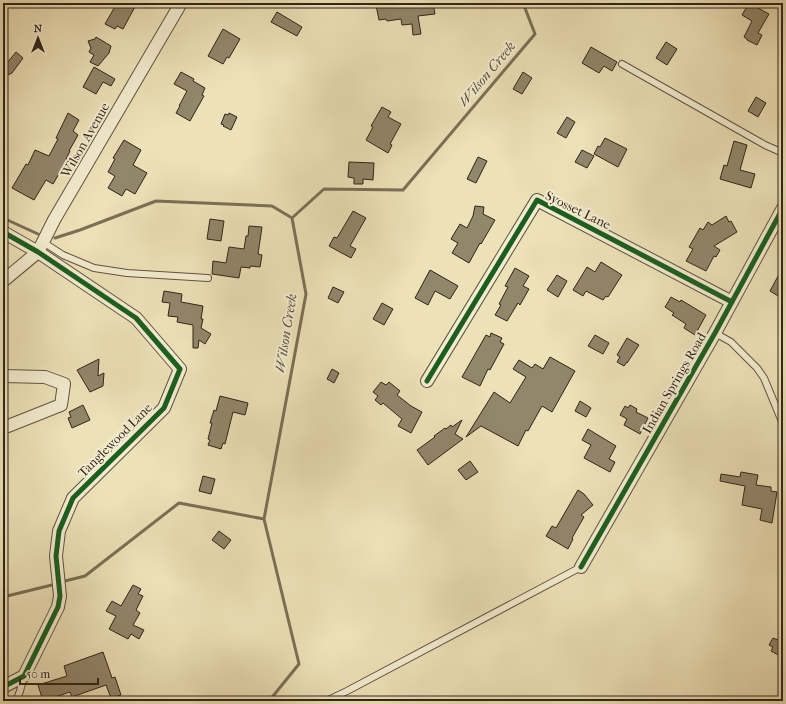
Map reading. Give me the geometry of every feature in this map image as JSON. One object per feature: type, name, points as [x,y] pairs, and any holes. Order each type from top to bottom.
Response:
[{"type":"street","name":"Wilson Avenue","points":[[3,281],[40,247],[54,220],[181,3]]},
{"type":"street","name":"Syosset Lane","points":[[427,381],[537,200],[732,302]]},
{"type":"street","name":"Indian Springs Road","points":[[580,567],[715,333],[783,208]]},
{"type":"street","points":[[3,232],[40,247]]},
{"type":"street","name":"Tanglewood Lane","points":[[24,676],[58,606],[60,596],[56,556],[59,531],[73,498],[164,408],[180,370],[136,318],[40,247]]},
{"type":"street","points":[[3,376],[45,377],[64,384],[61,405],[3,428]]},
{"type":"street","points":[[3,687],[24,676]]},
{"type":"lane","points":[[622,64],[765,145],[783,153]]},
{"type":"lane","points":[[40,247],[94,268],[127,273],[208,278]]},
{"type":"lane","points":[[715,333],[731,342],[758,368],[764,378],[783,424]]},
{"type":"lane","points":[[326,701],[580,567]]},
{"type":"lane","points":[[16,701],[24,676]]},
{"type":"building","points":[[117,3],[137,3],[123,29],[117,26],[115,29],[105,24]]},
{"type":"building","points":[[389,3],[433,3],[435,14],[418,16],[421,34],[413,35],[412,24],[402,25],[401,19],[387,21],[386,19],[379,20],[376,5]]},
{"type":"building","points":[[749,3],[769,14],[758,33],[762,35],[757,45],[744,37],[752,21],[742,15]]},
{"type":"building","points":[[277,12],[302,27],[297,36],[271,22]]},
{"type":"building","points":[[223,29],[240,39],[229,58],[227,57],[223,64],[208,56]]},
{"type":"building","points":[[96,37],[111,46],[109,53],[98,66],[90,62],[94,55],[89,52],[91,48],[88,41],[95,39]]},
{"type":"building","points":[[666,42],[677,49],[667,65],[656,58]]},
{"type":"building","points":[[591,47],[617,62],[612,71],[604,66],[599,73],[582,63]]},
{"type":"building","points":[[16,52],[23,58],[12,73],[3,77],[3,68]]},
{"type":"building","points":[[94,67],[115,79],[111,86],[103,82],[96,94],[83,87]]},
{"type":"building","points":[[181,72],[194,79],[193,81],[205,88],[202,95],[204,96],[190,121],[176,113],[187,91],[174,84]]},
{"type":"building","points":[[523,72],[532,78],[522,94],[513,89]]},
{"type":"building","points":[[756,97],[766,103],[758,117],[748,111]]},
{"type":"building","points":[[382,107],[391,112],[388,117],[401,124],[390,144],[392,145],[388,153],[366,140],[373,127],[371,126]]},
{"type":"building","points":[[68,113],[79,120],[73,131],[78,135],[69,151],[66,159],[68,160],[53,184],[46,180],[34,200],[12,188],[26,164],[28,165],[35,150],[49,156],[58,139],[56,138]]},
{"type":"building","points":[[229,113],[237,117],[231,130],[221,124],[225,114],[228,115]]},
{"type":"building","points":[[567,117],[575,122],[566,138],[557,133]]},
{"type":"building","points":[[605,138],[627,149],[618,167],[594,154],[598,146],[600,147]]},
{"type":"building","points":[[124,140],[141,150],[133,165],[147,173],[135,194],[126,189],[122,196],[108,188],[115,176],[108,172],[115,159],[113,158]]},
{"type":"building","points":[[734,141],[747,145],[740,170],[755,174],[751,188],[720,179],[724,165],[727,166]]},
{"type":"building","points":[[582,150],[594,156],[587,168],[575,162]]},
{"type":"building","points":[[478,157],[487,161],[476,183],[467,179]]},
{"type":"building","points":[[349,162],[374,163],[373,180],[363,179],[363,184],[354,184],[354,178],[348,177]]},
{"type":"building","points":[[475,206],[484,207],[483,214],[495,220],[469,263],[452,253],[458,243],[451,239],[460,224],[467,228],[473,216]]},
{"type":"building","points":[[353,211],[366,218],[350,246],[356,249],[351,258],[329,246],[334,237],[337,238]]},
{"type":"building","points":[[726,216],[729,222],[731,221],[737,232],[714,246],[720,250],[716,257],[714,256],[706,271],[686,261],[693,249],[689,247],[700,228],[703,230],[708,222],[712,225]]},
{"type":"building","points":[[210,219],[224,221],[221,241],[207,239]]},
{"type":"building","points":[[249,226],[262,227],[258,254],[262,255],[260,267],[241,267],[239,278],[212,274],[213,261],[226,263],[229,247],[244,249]]},
{"type":"building","points":[[601,262],[622,275],[608,297],[606,296],[603,300],[586,291],[583,296],[573,290],[587,267],[595,272]]},
{"type":"building","points":[[783,267],[783,299],[770,291]]},
{"type":"building","points":[[515,268],[529,276],[523,286],[529,289],[520,305],[518,303],[507,321],[495,315],[501,305],[499,304],[508,287],[505,286]]},
{"type":"building","points":[[430,270],[458,286],[450,299],[435,291],[428,305],[415,298]]},
{"type":"building","points":[[557,275],[567,281],[558,297],[547,290]]},
{"type":"building","points":[[333,287],[344,292],[338,303],[328,298]]},
{"type":"building","points":[[164,291],[182,294],[181,302],[203,306],[201,328],[211,334],[205,344],[199,340],[198,348],[193,348],[193,325],[177,322],[178,317],[168,316],[170,303],[162,302]]},
{"type":"building","points":[[671,297],[680,302],[681,300],[706,315],[695,335],[684,328],[686,324],[672,315],[674,313],[665,307]]},
{"type":"building","points":[[382,303],[393,309],[384,325],[373,319]]},
{"type":"building","points":[[491,333],[502,338],[500,342],[504,344],[490,370],[488,369],[480,386],[462,377],[486,335],[490,337]]},
{"type":"building","points":[[595,335],[609,343],[603,354],[588,346]]},
{"type":"building","points":[[627,338],[639,345],[624,366],[617,362],[620,357],[617,355]]},
{"type":"building","points":[[550,357],[575,371],[552,412],[542,406],[528,431],[526,430],[518,446],[481,426],[466,437],[494,392],[510,403],[526,377],[513,369],[519,360],[532,368],[535,364],[543,369]]},
{"type":"building","points":[[99,359],[98,376],[104,373],[103,386],[90,392],[77,370]]},
{"type":"building","points":[[332,369],[339,373],[334,383],[327,379]]},
{"type":"building","points":[[381,382],[386,385],[389,382],[400,391],[397,395],[411,406],[422,412],[411,433],[398,426],[402,419],[383,403],[381,405],[375,400],[378,396],[373,392]]},
{"type":"building","points":[[220,396],[248,403],[245,415],[233,412],[225,444],[223,443],[221,449],[208,445],[212,423],[210,423],[214,410],[216,411]]},
{"type":"building","points":[[580,401],[591,408],[586,417],[575,411]]},
{"type":"building","points":[[83,405],[90,420],[72,428],[68,418],[71,417],[69,412]]},
{"type":"building","points":[[630,405],[637,409],[636,412],[648,418],[640,434],[624,425],[627,419],[620,415],[625,406],[628,408]]},
{"type":"building","points":[[462,420],[455,434],[463,439],[428,465],[417,450],[445,428],[446,429],[451,425],[452,427]]},
{"type":"building","points":[[588,429],[616,446],[609,459],[615,462],[610,472],[584,458],[591,445],[582,440]]},
{"type":"building","points":[[470,461],[478,472],[466,480],[458,470]]},
{"type":"building","points":[[741,472],[758,475],[756,485],[771,487],[771,491],[777,492],[772,523],[760,520],[762,509],[742,505],[745,486],[720,481],[721,474],[740,477]]},
{"type":"building","points":[[203,476],[215,479],[211,494],[199,491]]},
{"type":"building","points":[[578,490],[584,494],[593,505],[581,515],[584,517],[572,538],[573,539],[568,549],[546,536],[552,526],[556,528]]},
{"type":"building","points":[[219,531],[231,540],[224,549],[212,540]]},
{"type":"building","points":[[133,585],[141,589],[138,594],[143,596],[136,610],[140,613],[133,625],[144,630],[139,639],[131,634],[128,639],[109,629],[116,616],[106,611],[112,601],[121,606]]},
{"type":"building","points":[[773,638],[783,642],[783,651],[780,656],[771,651],[773,647],[769,645]]},
{"type":"building","points":[[103,652],[112,678],[115,677],[121,695],[111,698],[106,685],[72,697],[70,692],[43,701],[38,685],[67,676],[64,666]]},
{"type":"waterway","name":"Wilson Creek","points":[[269,701],[299,664],[264,519],[306,294],[292,218],[324,189],[403,190],[535,34],[523,3]]},
{"type":"waterway","points":[[55,238],[156,201],[272,206],[292,218]]},
{"type":"waterway","points":[[3,218],[38,234]]},
{"type":"waterway","points":[[61,582],[85,576],[179,503],[264,519]]},
{"type":"waterway","points":[[3,597],[56,584]]},
{"type":"cycle path","points":[[427,381],[537,200],[732,302]]},
{"type":"cycle path","points":[[581,567],[715,333],[783,208]]},
{"type":"cycle path","points":[[3,232],[38,252],[136,318],[180,369],[164,408],[73,498],[59,531],[56,556],[60,596],[58,607],[24,676],[3,687]]}]
